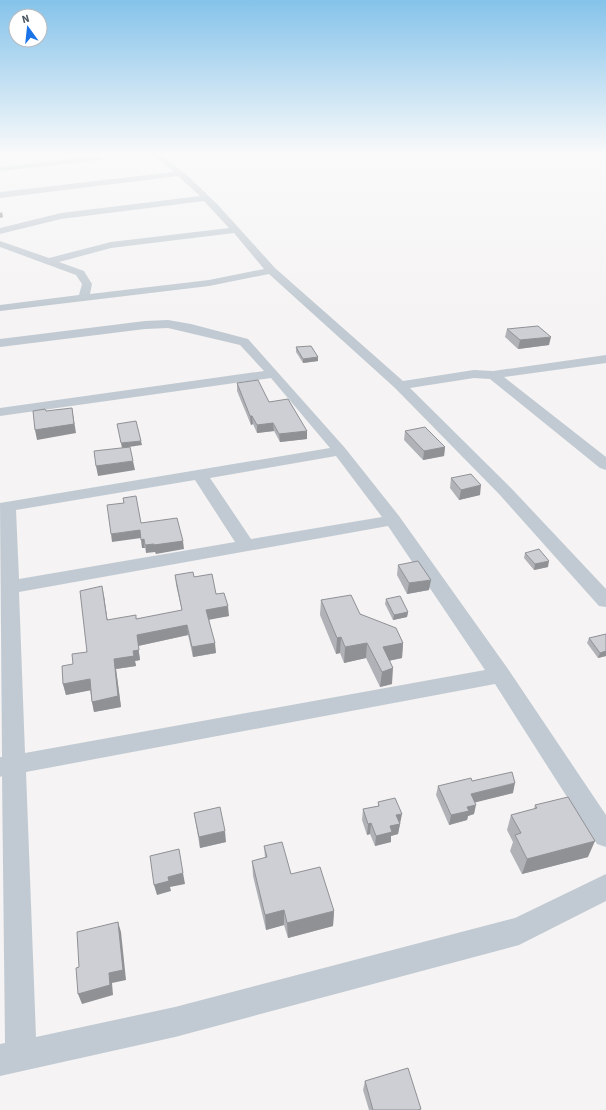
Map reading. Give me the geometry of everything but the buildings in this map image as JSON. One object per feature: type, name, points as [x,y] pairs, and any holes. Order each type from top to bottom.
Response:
[{"type":"street","points":[[0,231],[61,216],[151,205]]},
{"type":"street","points":[[212,205],[270,269],[400,385],[505,491],[606,601]]},
{"type":"street","points":[[50,262],[111,245],[235,230]]},
{"type":"street","points":[[0,244],[80,273],[87,284],[84,298]]},
{"type":"street","points":[[0,308],[209,283],[263,273],[270,269]]},
{"type":"street","points":[[0,343],[145,325],[168,324],[205,330],[244,342],[274,374],[340,451],[393,520],[500,675],[606,836]]},
{"type":"street","points":[[400,385],[474,374],[493,375],[606,359]]},
{"type":"street","points":[[0,412],[274,374]]},
{"type":"street","points":[[493,375],[606,465]]},
{"type":"street","points":[[340,451],[4,507],[10,587],[7,765],[10,1057],[175,1022],[519,931],[606,887]]},
{"type":"street","points":[[200,475],[246,546]]},
{"type":"street","points":[[10,587],[393,520]]},
{"type":"street","points":[[7,765],[173,734],[289,715],[500,675]]}]
